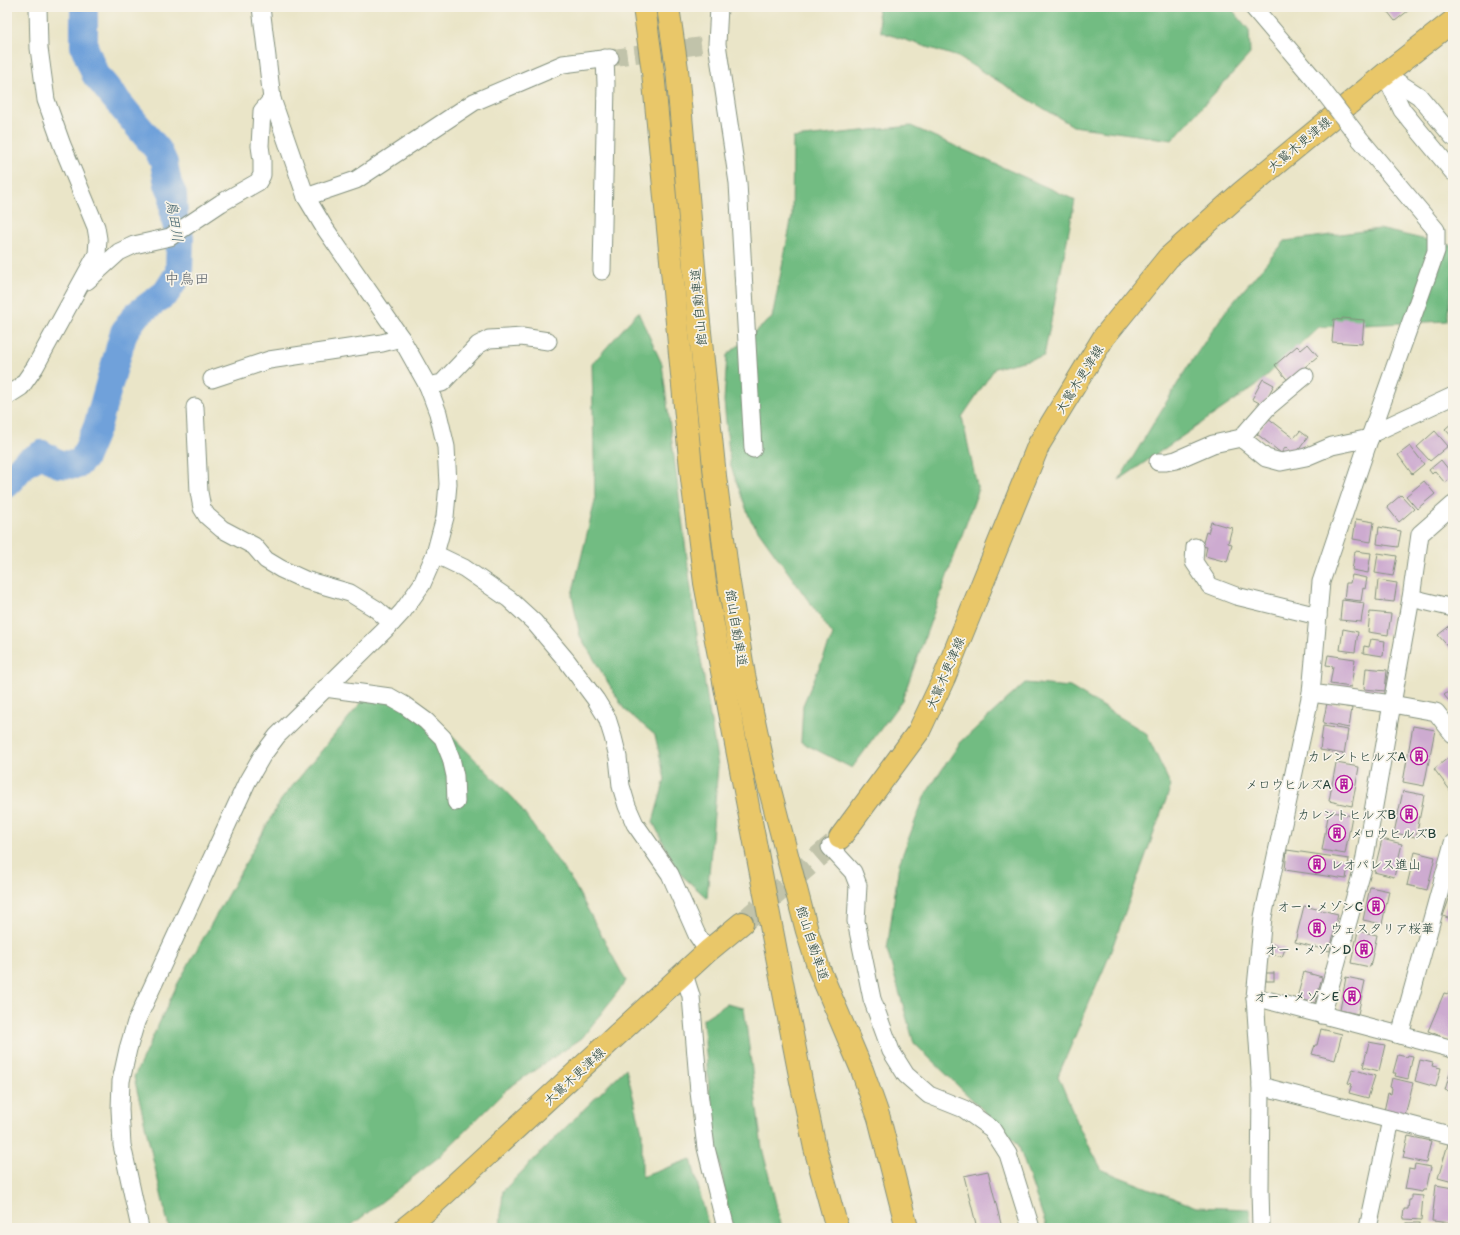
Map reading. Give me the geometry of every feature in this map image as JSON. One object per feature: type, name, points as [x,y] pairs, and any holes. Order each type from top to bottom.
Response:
[{"type":"main road","name":"館山自動車道","points":[[644,7],[655,88],[692,479],[705,583],[801,1081],[815,1148],[836,1228]]},
{"type":"main road","name":"館山自動車道","points":[[668,7],[677,69],[698,313],[715,476],[728,577],[744,675],[765,771],[807,931],[819,969],[862,1070],[879,1118],[908,1228]]},
{"type":"main road","name":"大鷲木更津線","points":[[835,842],[919,731],[944,678],[1039,444],[1104,337],[1168,258],[1242,192],[1385,74],[1453,21]]},
{"type":"main road","name":"大鷲木更津線","points":[[405,1228],[425,1212],[708,951],[742,924]]},
{"type":"street","points":[[7,396],[21,387],[35,367],[97,254],[98,239],[96,227],[62,145],[46,100],[39,48],[38,7]]},
{"type":"street","points":[[140,1228],[122,1145],[120,1109],[121,1081],[136,1022],[247,782],[262,756],[277,736],[403,611],[422,584],[435,554],[445,517],[448,484],[446,447],[438,413],[428,386],[401,338],[324,227],[306,197],[272,99],[261,7]]},
{"type":"street","points":[[719,7],[711,45],[738,183],[753,449]]},
{"type":"street","points":[[1254,7],[1314,79],[1360,139],[1436,230],[1436,251],[1370,436],[1321,582],[1311,693],[1263,917],[1255,997],[1261,1086],[1261,1228]]},
{"type":"street","points":[[306,197],[356,180],[474,102],[563,64],[607,58],[602,271]]},
{"type":"street","points":[[1385,74],[1419,96],[1453,137]]},
{"type":"street","points":[[1385,74],[1402,110],[1453,172]]},
{"type":"street","points":[[75,292],[119,252],[134,245],[170,237],[221,203],[258,182],[262,175],[260,146],[262,111],[272,99]]},
{"type":"street","points":[[428,386],[442,384],[478,345],[489,339],[522,337],[548,341]]},
{"type":"street","points":[[212,379],[269,360],[382,343],[401,338]]},
{"type":"street","points":[[1158,462],[1176,460],[1213,444],[1241,438],[1268,407],[1305,376]]},
{"type":"street","points":[[1241,438],[1266,458],[1281,462],[1306,457],[1332,446],[1370,436],[1453,396]]},
{"type":"street","points":[[195,407],[199,492],[202,508],[207,516],[222,529],[254,546],[266,560],[281,569],[305,580],[350,593],[376,608],[392,623]]},
{"type":"street","points":[[1322,1015],[1363,868],[1420,534],[1453,505]]},
{"type":"street","points":[[1195,547],[1194,562],[1210,586],[1236,596],[1318,616]]},
{"type":"street","points":[[435,554],[464,568],[509,599],[534,622],[563,656],[596,700],[606,718],[613,737],[618,757],[621,786],[634,824],[670,874],[697,935],[708,951]]},
{"type":"street","points":[[1410,598],[1453,608]]},
{"type":"street","points":[[326,688],[390,697],[426,720],[443,738],[452,758],[455,776],[456,802]]},
{"type":"street","points":[[1311,693],[1392,704],[1436,712],[1453,734]]},
{"type":"street","points":[[835,842],[854,872],[858,885],[856,921],[872,999],[891,1051],[906,1075],[929,1095],[964,1109],[992,1129],[1008,1154],[1031,1228]]},
{"type":"street","points":[[1400,1035],[1453,843]]},
{"type":"street","points":[[684,974],[691,996],[699,1092],[706,1148],[726,1228]]},
{"type":"street","points":[[1255,997],[1453,1049]]},
{"type":"street","points":[[1261,1086],[1453,1136]]},
{"type":"street","points":[[1368,1228],[1391,1120]]},
{"type":"green space","points":[[877,7],[1230,7],[1249,30],[1250,54],[1172,140],[1073,126],[958,57],[881,32]]},
{"type":"green space","points":[[911,126],[1075,200],[1044,356],[995,368],[962,417],[978,491],[902,700],[852,768],[801,742],[803,705],[833,635],[750,519],[730,464],[724,401],[727,355],[772,318],[792,216],[793,138]]},
{"type":"green space","points":[[1379,229],[1453,246],[1453,271],[1447,321],[1319,327],[1258,384],[1119,480],[1187,368],[1225,312],[1285,241]]},
{"type":"green space","points":[[638,312],[662,364],[696,628],[718,766],[707,898],[678,872],[653,822],[665,779],[655,735],[624,709],[580,636],[572,595],[595,501],[592,364]]},
{"type":"green space","points":[[1025,683],[1070,687],[1146,733],[1171,786],[1108,959],[1058,1076],[1081,1131],[1102,1170],[1196,1207],[1250,1209],[1251,1228],[1047,1228],[1018,1144],[914,1043],[887,950],[899,864],[925,795],[960,743]]},
{"type":"green space","points":[[369,693],[436,720],[514,799],[574,884],[626,981],[582,1038],[507,1089],[440,1156],[348,1228],[169,1228],[134,1077],[178,983],[281,800]]},
{"type":"green space","points":[[726,1004],[744,1008],[762,1148],[782,1228],[733,1228],[728,1210],[711,1112],[703,1019]]},
{"type":"green space","points":[[626,1068],[642,1132],[642,1177],[691,1159],[709,1228],[500,1228],[503,1191]]},
{"type":"building","points":[[1384,7],[1413,7],[1395,21]]},
{"type":"building","points":[[1342,318],[1364,320],[1362,344],[1332,342],[1334,319],[1342,320]]},
{"type":"building","points":[[1308,344],[1318,356],[1305,367],[1307,369],[1290,383],[1275,365],[1297,346],[1301,350]]},
{"type":"building","points":[[1263,379],[1274,385],[1263,405],[1252,399]]},
{"type":"building","points":[[1268,418],[1294,438],[1300,431],[1308,437],[1295,455],[1286,447],[1281,453],[1257,434]]},
{"type":"building","points":[[1453,422],[1453,438],[1445,429]]},
{"type":"building","points":[[1435,431],[1448,446],[1430,461],[1417,447]]},
{"type":"building","points":[[1410,446],[1424,464],[1412,474],[1398,455]]},
{"type":"building","points":[[1453,449],[1453,456],[1449,452]]},
{"type":"building","points":[[1453,456],[1453,467],[1448,460]]},
{"type":"building","points":[[1441,460],[1453,475],[1453,477],[1445,483],[1435,471],[1432,474],[1429,470]]},
{"type":"building","points":[[1424,481],[1435,494],[1417,509],[1406,496]]},
{"type":"building","points":[[1401,495],[1414,509],[1399,522],[1387,507]]},
{"type":"building","points":[[1356,519],[1374,522],[1371,542],[1353,539]]},
{"type":"building","points":[[1211,522],[1232,528],[1228,543],[1232,544],[1227,562],[1205,556],[1207,547],[1202,546]]},
{"type":"building","points":[[1379,527],[1401,531],[1398,547],[1377,544]]},
{"type":"building","points":[[1355,551],[1371,553],[1368,573],[1352,570]]},
{"type":"building","points":[[1378,553],[1397,556],[1393,576],[1375,573]]},
{"type":"building","points":[[1352,575],[1367,578],[1365,589],[1363,588],[1361,601],[1344,599],[1346,583],[1350,583]]},
{"type":"building","points":[[1378,580],[1397,583],[1394,602],[1376,600]]},
{"type":"building","points":[[1342,600],[1364,603],[1361,622],[1340,620]]},
{"type":"building","points":[[1370,612],[1391,614],[1388,635],[1368,632]]},
{"type":"building","points":[[1452,624],[1453,649],[1451,650],[1438,635]]},
{"type":"building","points":[[1343,629],[1358,632],[1355,652],[1340,650]]},
{"type":"building","points":[[1371,639],[1385,641],[1383,656],[1363,653],[1364,646],[1369,647]]},
{"type":"building","points":[[1328,655],[1355,659],[1351,687],[1330,684],[1333,666],[1326,665]]},
{"type":"building","points":[[1366,668],[1387,670],[1385,691],[1364,689]]},
{"type":"building","points":[[1453,688],[1453,706],[1444,695]]},
{"type":"building","points":[[1327,703],[1352,708],[1349,728],[1323,723]]},
{"type":"building","points":[[1323,726],[1348,730],[1344,754],[1320,750]]},
{"type":"building","name":"カレントヒルズA","points":[[1413,726],[1435,730],[1424,786],[1403,782]]},
{"type":"building","points":[[1453,754],[1453,794],[1434,769]]},
{"type":"building","name":"メロウヒルズA","points":[[1336,763],[1359,767],[1352,806],[1329,801]]},
{"type":"building","name":"カレントヒルズB","points":[[1403,791],[1424,795],[1416,837],[1394,833]]},
{"type":"building","name":"メロウヒルズB","points":[[1329,811],[1352,816],[1345,854],[1322,850]]},
{"type":"building","points":[[1382,839],[1402,844],[1394,877],[1374,872]]},
{"type":"building","name":"レオパレス進山","points":[[1287,850],[1349,859],[1346,879],[1285,870]]},
{"type":"building","points":[[1415,852],[1435,857],[1427,890],[1407,885]]},
{"type":"building","name":"オー・メゾンC","points":[[1370,887],[1389,891],[1382,924],[1363,920]]},
{"type":"building","points":[[1453,888],[1453,920],[1443,916]]},
{"type":"building","name":"ウェスタリア桜華","points":[[1304,906],[1338,914],[1330,951],[1295,942]]},
{"type":"building","name":"オー・メゾンD","points":[[1358,931],[1377,935],[1370,967],[1351,963]]},
{"type":"building","points":[[1271,944],[1285,949],[1282,957],[1268,953]]},
{"type":"building","points":[[1304,972],[1322,977],[1315,1003],[1297,998]]},
{"type":"building","points":[[1266,973],[1274,973],[1274,981],[1266,981]]},
{"type":"building","name":"オー・メゾンE","points":[[1346,977],[1365,981],[1358,1014],[1340,1010]]},
{"type":"building","points":[[1453,982],[1453,1041],[1428,1031],[1444,993],[1448,994]]},
{"type":"building","points":[[1321,1029],[1342,1034],[1335,1060],[1312,1054],[1315,1045],[1317,1045]]},
{"type":"building","points":[[1369,1042],[1385,1045],[1379,1071],[1363,1067]]},
{"type":"building","points":[[1398,1055],[1407,1057],[1408,1055],[1413,1056],[1408,1079],[1395,1076],[1396,1073],[1393,1073]]},
{"type":"building","points":[[1420,1060],[1433,1063],[1432,1066],[1441,1068],[1436,1087],[1415,1081]]},
{"type":"building","points":[[1353,1069],[1375,1076],[1368,1098],[1349,1093],[1352,1084],[1348,1083]]},
{"type":"building","points":[[1450,1073],[1453,1074],[1453,1092],[1445,1090]]},
{"type":"building","points":[[1392,1078],[1413,1083],[1405,1116],[1384,1111],[1388,1093],[1391,1094],[1392,1088],[1390,1087]]},
{"type":"building","points":[[1408,1136],[1431,1141],[1426,1163],[1403,1158]]},
{"type":"building","points":[[1448,1144],[1453,1145],[1453,1182],[1438,1178]]},
{"type":"building","points":[[1415,1164],[1431,1167],[1426,1190],[1423,1190],[1422,1192],[1405,1189],[1409,1169],[1414,1170]]},
{"type":"building","points":[[988,1171],[1002,1228],[977,1228],[964,1176]]},
{"type":"building","points":[[1436,1185],[1453,1188],[1453,1223],[1432,1221]]},
{"type":"building","points":[[1411,1195],[1423,1196],[1421,1220],[1404,1219],[1403,1217],[1404,1209],[1408,1209]]},
{"type":"building","points":[[1407,1223],[1419,1223],[1419,1228],[1407,1228]]},
{"type":"waterway","name":"鳥田川","points":[[7,484],[24,464],[42,454],[59,464],[77,465],[84,458],[97,427],[124,332],[136,315],[166,293],[179,273],[180,237],[174,217],[173,194],[168,184],[164,163],[158,150],[95,74],[84,46],[84,7]]},
{"type":"tunnel","points":[[610,58],[706,45]]},
{"type":"tunnel","points":[[742,923],[840,838]]},
{"type":"place","name":"カレントヒルズA","points":[[1419,756]]},
{"type":"place","name":"メロウヒルズA","points":[[1344,784]]},
{"type":"place","name":"カレントヒルズB","points":[[1409,814]]},
{"type":"place","name":"メロウヒルズB","points":[[1337,833]]},
{"type":"place","name":"レオパレス進山","points":[[1317,864]]},
{"type":"place","name":"オー・メゾンC","points":[[1376,906]]},
{"type":"place","name":"ウェスタリア桜華","points":[[1317,928]]},
{"type":"place","name":"オー・メゾンD","points":[[1364,949]]},
{"type":"place","name":"オー・メゾンE","points":[[1352,996]]},
{"type":"district","name":"中烏田","points":[[187,279]]}]
